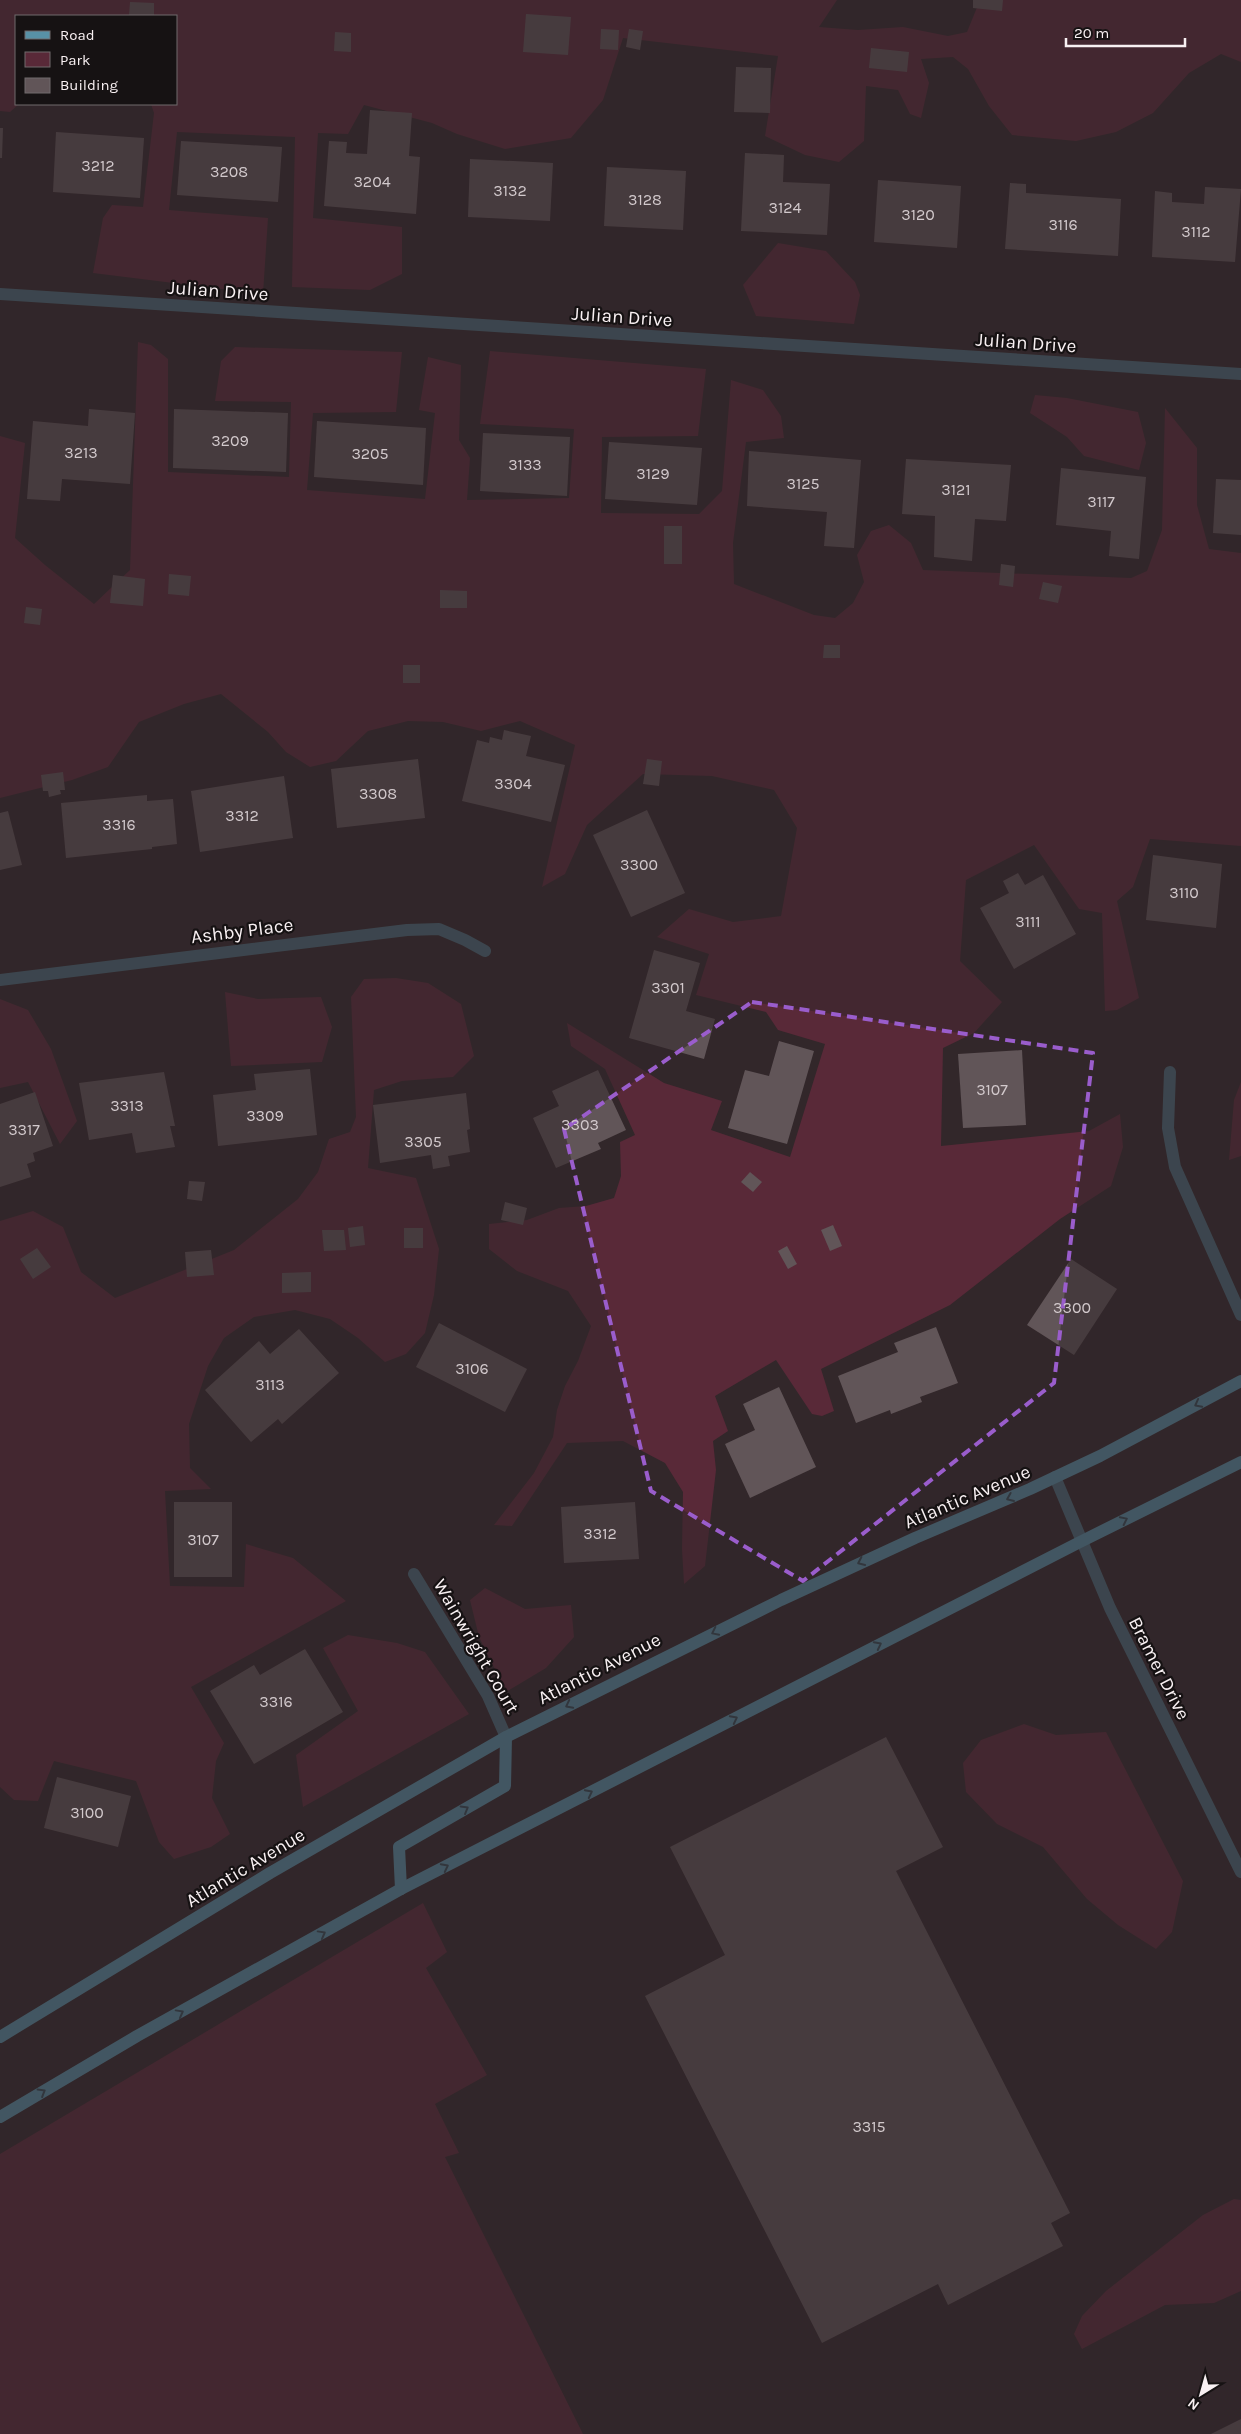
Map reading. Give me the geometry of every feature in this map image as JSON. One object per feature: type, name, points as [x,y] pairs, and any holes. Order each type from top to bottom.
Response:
[{"type":"main road","name":"Atlantic Avenue","points":[[0,2037],[270,1873],[506,1737],[781,1600],[1100,1456],[1241,1381]]},
{"type":"main road","points":[[0,2117],[137,2036],[401,1890],[1080,1542],[1241,1462]]},
{"type":"main road","points":[[401,1890],[399,1847],[505,1786],[506,1737]]},
{"type":"street","name":"Julian Drive","points":[[0,294],[1241,374]]},
{"type":"street","name":"Ashby Place","points":[[0,980],[407,930],[439,929],[465,940],[485,952]]},
{"type":"street","points":[[1170,1072],[1168,1128],[1175,1167],[1241,1315]]},
{"type":"street","name":"Bramer Drive","points":[[1055,1477],[1080,1542],[1110,1608],[1241,1872]]},
{"type":"street","name":"Wainwright Court","points":[[414,1574],[488,1696],[506,1737]]},
{"type":"highlighted area","points":[[752,1002],[1093,1053],[1054,1383],[803,1581],[651,1491],[564,1129]]},
{"type":"green space","points":[[0,0],[837,0],[819,27],[858,30],[903,27],[948,36],[967,32],[980,0],[1241,0],[1241,62],[1221,54],[1189,73],[1153,113],[1116,132],[1076,141],[1012,135],[989,106],[968,69],[953,57],[921,59],[929,83],[921,118],[910,114],[898,90],[866,86],[864,141],[839,162],[805,155],[765,136],[778,56],[623,38],[603,100],[571,138],[505,149],[457,134],[432,123],[364,105],[348,134],[318,133],[313,218],[402,227],[402,274],[370,290],[292,287],[295,137],[177,132],[169,210],[268,218],[263,294],[93,273],[103,218],[112,205],[143,207],[154,113],[151,105],[178,105],[178,15],[15,15],[15,105],[18,105],[10,112],[0,111]]},
{"type":"green space","points":[[778,243],[826,251],[855,282],[860,295],[854,324],[756,316],[743,285]]},
{"type":"green space","points":[[138,342],[151,345],[168,359],[168,472],[289,477],[291,402],[215,401],[221,361],[235,347],[402,352],[396,412],[313,413],[307,490],[425,499],[435,413],[419,410],[428,357],[461,365],[459,440],[470,458],[467,500],[569,498],[574,429],[480,424],[490,351],[706,369],[698,436],[602,437],[601,513],[699,514],[722,491],[731,380],[763,390],[781,416],[784,438],[746,442],[733,543],[734,584],[814,615],[835,618],[853,603],[864,582],[857,555],[871,531],[889,525],[911,543],[923,570],[1131,578],[1147,571],[1162,530],[1165,408],[1197,448],[1197,505],[1209,549],[1241,553],[1241,846],[1150,839],[1133,887],[1117,901],[1139,998],[1117,1010],[1105,1011],[1102,913],[1079,909],[1034,845],[966,880],[960,961],[1002,1002],[974,1033],[943,1048],[941,1146],[1089,1131],[1120,1114],[1123,1147],[1111,1186],[1060,1219],[950,1305],[821,1369],[834,1411],[822,1416],[812,1414],[776,1360],[715,1396],[728,1431],[713,1441],[716,1470],[705,1566],[684,1584],[682,1549],[683,1492],[665,1463],[623,1441],[567,1443],[512,1526],[494,1525],[534,1473],[553,1437],[557,1410],[565,1386],[578,1361],[591,1326],[568,1291],[517,1271],[489,1249],[489,1224],[527,1220],[559,1208],[586,1206],[614,1198],[621,1176],[620,1142],[635,1135],[605,1069],[571,1046],[567,1023],[664,1083],[722,1101],[711,1130],[790,1157],[825,1044],[778,1030],[766,1012],[696,995],[709,954],[657,937],[689,909],[733,922],[781,916],[797,828],[774,790],[712,776],[643,774],[587,825],[565,874],[542,887],[575,745],[520,721],[481,731],[443,722],[408,721],[368,731],[336,761],[310,767],[286,752],[268,732],[221,694],[184,704],[139,722],[108,767],[72,780],[0,798],[0,436],[25,443],[15,538],[94,604],[130,570]]},
{"type":"green space","points":[[1035,395],[1067,398],[1138,412],[1146,443],[1139,470],[1084,456],[1067,437],[1030,413]]},
{"type":"green space","points":[[396,978],[428,983],[461,1004],[474,1056],[453,1077],[402,1081],[374,1090],[368,1168],[416,1178],[439,1249],[434,1295],[425,1333],[406,1354],[385,1362],[358,1338],[330,1319],[295,1310],[254,1317],[224,1338],[208,1366],[189,1424],[190,1468],[211,1489],[165,1491],[170,1586],[244,1587],[246,1544],[293,1558],[346,1601],[191,1687],[224,1743],[216,1761],[212,1798],[230,1834],[211,1847],[174,1859],[159,1842],[136,1781],[54,1761],[38,1801],[14,1800],[0,1787],[0,1221],[33,1211],[63,1227],[81,1272],[115,1298],[234,1250],[298,1199],[318,1172],[329,1139],[350,1132],[356,1117],[351,997],[364,979]]},
{"type":"green space","points":[[225,992],[258,999],[321,997],[332,1027],[322,1062],[231,1066]]},
{"type":"green space","points":[[0,999],[28,1010],[51,1049],[77,1121],[60,1144],[28,1082],[0,1088]]},
{"type":"green space","points":[[1241,1082],[1241,1156],[1229,1160],[1234,1100]]},
{"type":"green space","points":[[485,1588],[525,1609],[571,1605],[574,1637],[546,1668],[506,1692],[479,1637],[470,1600]]},
{"type":"green space","points":[[348,1635],[397,1643],[425,1652],[469,1714],[303,1807],[296,1755],[358,1711],[323,1648]]},
{"type":"green space","points":[[1024,1724],[1056,1735],[1106,1732],[1183,1881],[1172,1932],[1156,1949],[1118,1925],[1087,1899],[1043,1847],[997,1824],[966,1792],[963,1763],[981,1740]]},
{"type":"green space","points":[[423,1903],[447,1952],[426,1968],[487,2075],[435,2104],[459,2153],[445,2157],[583,2434],[0,2434],[0,2154]]},
{"type":"green space","points":[[1234,2199],[1241,2200],[1241,2291],[1214,2303],[1165,2305],[1082,2349],[1074,2334],[1082,2316],[1106,2291],[1203,2215]]},
{"type":"building","points":[[973,0],[1003,0],[1002,11],[973,8]]},
{"type":"building","points":[[130,2],[154,3],[154,15],[129,15]]},
{"type":"building","points":[[526,14],[571,17],[568,55],[523,52]]},
{"type":"building","points":[[601,29],[619,30],[618,50],[600,49]]},
{"type":"building","points":[[629,29],[643,31],[640,50],[626,47]]},
{"type":"building","points":[[335,32],[351,33],[351,52],[334,51]]},
{"type":"building","points":[[871,48],[909,52],[907,72],[869,68]]},
{"type":"building","points":[[736,67],[771,68],[770,113],[734,112]]},
{"type":"building","points":[[370,110],[412,113],[409,156],[420,157],[416,214],[324,206],[329,141],[347,142],[346,153],[367,154]]},
{"type":"building","points":[[0,128],[3,128],[2,158],[0,158]]},
{"type":"building","points":[[56,132],[144,138],[140,198],[53,192]]},
{"type":"building","points":[[181,141],[282,147],[278,202],[177,195]]},
{"type":"building","points":[[745,153],[784,155],[783,182],[830,184],[827,235],[741,231]]},
{"type":"building","points":[[470,159],[553,163],[550,221],[468,217]]},
{"type":"building","points":[[607,167],[686,171],[683,230],[604,226]]},
{"type":"building","points":[[878,180],[961,186],[957,248],[874,242]]},
{"type":"building","points":[[1010,183],[1026,184],[1026,193],[1121,199],[1118,256],[1005,249]]},
{"type":"building","points":[[1205,187],[1241,189],[1235,262],[1152,257],[1155,191],[1172,193],[1172,202],[1204,204]]},
{"type":"building","points":[[89,409],[135,413],[130,484],[62,479],[60,501],[27,499],[33,421],[88,426]]},
{"type":"building","points":[[174,409],[288,413],[286,472],[173,468]]},
{"type":"building","points":[[317,421],[426,428],[423,485],[314,477]]},
{"type":"building","points":[[483,433],[570,437],[567,496],[480,491]]},
{"type":"building","points":[[609,442],[702,448],[697,505],[605,499]]},
{"type":"building","points":[[749,451],[861,460],[854,548],[824,546],[827,512],[747,506]]},
{"type":"building","points":[[906,459],[1011,465],[1006,521],[975,519],[972,561],[934,557],[935,516],[902,514]]},
{"type":"building","points":[[1061,468],[1146,477],[1139,559],[1109,556],[1111,531],[1056,525]]},
{"type":"building","points":[[1216,479],[1241,480],[1241,535],[1213,533]]},
{"type":"building","points":[[664,526],[682,526],[682,564],[664,564]]},
{"type":"building","points":[[1001,564],[1015,566],[1013,587],[999,585]]},
{"type":"building","points":[[169,574],[191,576],[189,596],[168,594]]},
{"type":"building","points":[[113,575],[145,579],[143,606],[110,603]]},
{"type":"building","points":[[1043,582],[1062,586],[1058,603],[1039,599]]},
{"type":"building","points":[[440,590],[467,591],[467,608],[440,608]]},
{"type":"building","points":[[26,607],[42,609],[40,625],[24,623]]},
{"type":"building","points":[[824,645],[840,645],[840,658],[823,658]]},
{"type":"building","points":[[403,665],[420,665],[420,683],[403,683]]},
{"type":"building","points":[[504,730],[531,736],[526,756],[565,765],[551,822],[462,801],[477,740],[489,743],[490,737],[502,740]]},
{"type":"building","points":[[418,759],[425,818],[337,828],[331,769]]},
{"type":"building","points":[[647,759],[662,761],[659,786],[643,784]]},
{"type":"building","points":[[63,772],[65,790],[60,790],[61,794],[49,797],[48,791],[43,791],[41,775]]},
{"type":"building","points":[[284,776],[293,838],[200,852],[191,791]]},
{"type":"building","points":[[147,795],[147,801],[173,799],[177,844],[152,847],[152,849],[66,858],[61,803]]},
{"type":"building","points":[[647,810],[685,893],[631,917],[593,835]]},
{"type":"building","points":[[8,811],[22,865],[0,870],[0,813]]},
{"type":"building","points":[[1153,855],[1222,864],[1216,928],[1146,920]]},
{"type":"building","points":[[1018,873],[1025,885],[1043,875],[1076,934],[1014,969],[980,908],[1009,893],[1003,881]]},
{"type":"building","points":[[654,950],[700,963],[686,1011],[715,1019],[704,1059],[629,1038]]},
{"type":"building","points":[[779,1041],[814,1051],[787,1144],[728,1128],[745,1070],[769,1076]]},
{"type":"building","points":[[1022,1050],[1026,1125],[963,1128],[958,1054]]},
{"type":"building","points":[[310,1069],[317,1135],[218,1146],[213,1095],[256,1090],[254,1074]]},
{"type":"building","points":[[598,1070],[626,1130],[598,1143],[601,1149],[556,1168],[533,1118],[559,1106],[552,1091]]},
{"type":"building","points":[[164,1072],[175,1126],[170,1126],[175,1147],[136,1153],[132,1133],[89,1140],[79,1083]]},
{"type":"building","points":[[35,1092],[53,1146],[33,1153],[35,1161],[27,1164],[31,1177],[0,1187],[0,1104]]},
{"type":"building","points":[[466,1093],[470,1129],[467,1130],[470,1152],[448,1156],[450,1166],[433,1169],[431,1155],[380,1163],[373,1105]]},
{"type":"building","points":[[750,1172],[762,1182],[753,1192],[741,1182]]},
{"type":"building","points":[[189,1181],[205,1182],[202,1201],[187,1199]]},
{"type":"building","points":[[505,1202],[527,1208],[523,1225],[501,1220]]},
{"type":"building","points":[[833,1225],[842,1246],[830,1251],[821,1230]]},
{"type":"building","points":[[363,1226],[365,1245],[350,1247],[348,1228]]},
{"type":"building","points":[[404,1228],[423,1228],[423,1248],[404,1248]]},
{"type":"building","points":[[322,1230],[344,1230],[346,1250],[324,1251]]},
{"type":"building","points":[[787,1246],[797,1264],[788,1269],[778,1251]]},
{"type":"building","points":[[37,1248],[51,1267],[33,1279],[20,1259]]},
{"type":"building","points":[[211,1250],[214,1275],[187,1277],[185,1252]]},
{"type":"building","points":[[1071,1259],[1117,1289],[1074,1355],[1027,1325]]},
{"type":"building","points":[[311,1272],[311,1292],[282,1293],[282,1273]]},
{"type":"building","points":[[439,1323],[527,1369],[505,1412],[416,1367]]},
{"type":"building","points":[[936,1327],[958,1383],[920,1397],[922,1402],[891,1414],[890,1410],[856,1423],[838,1376],[898,1352],[894,1343]]},
{"type":"building","points":[[299,1329],[339,1373],[282,1424],[278,1419],[251,1442],[205,1390],[259,1341],[270,1354]]},
{"type":"building","points":[[779,1387],[816,1467],[750,1498],[725,1444],[755,1430],[743,1404]]},
{"type":"building","points":[[174,1502],[232,1502],[232,1577],[174,1577]]},
{"type":"building","points":[[635,1502],[639,1559],[564,1563],[561,1507]]},
{"type":"building","points":[[305,1649],[343,1712],[254,1764],[210,1691],[254,1665],[260,1675]]},
{"type":"building","points":[[886,1737],[943,1847],[896,1871],[1070,2213],[1051,2223],[1063,2246],[948,2305],[938,2284],[822,2343],[645,1996],[725,1955],[670,1847]]},
{"type":"building","points":[[57,1777],[131,1796],[118,1847],[44,1828]]},
{"type":"building","points":[[1241,2419],[1241,2434],[1211,2434]]}]
